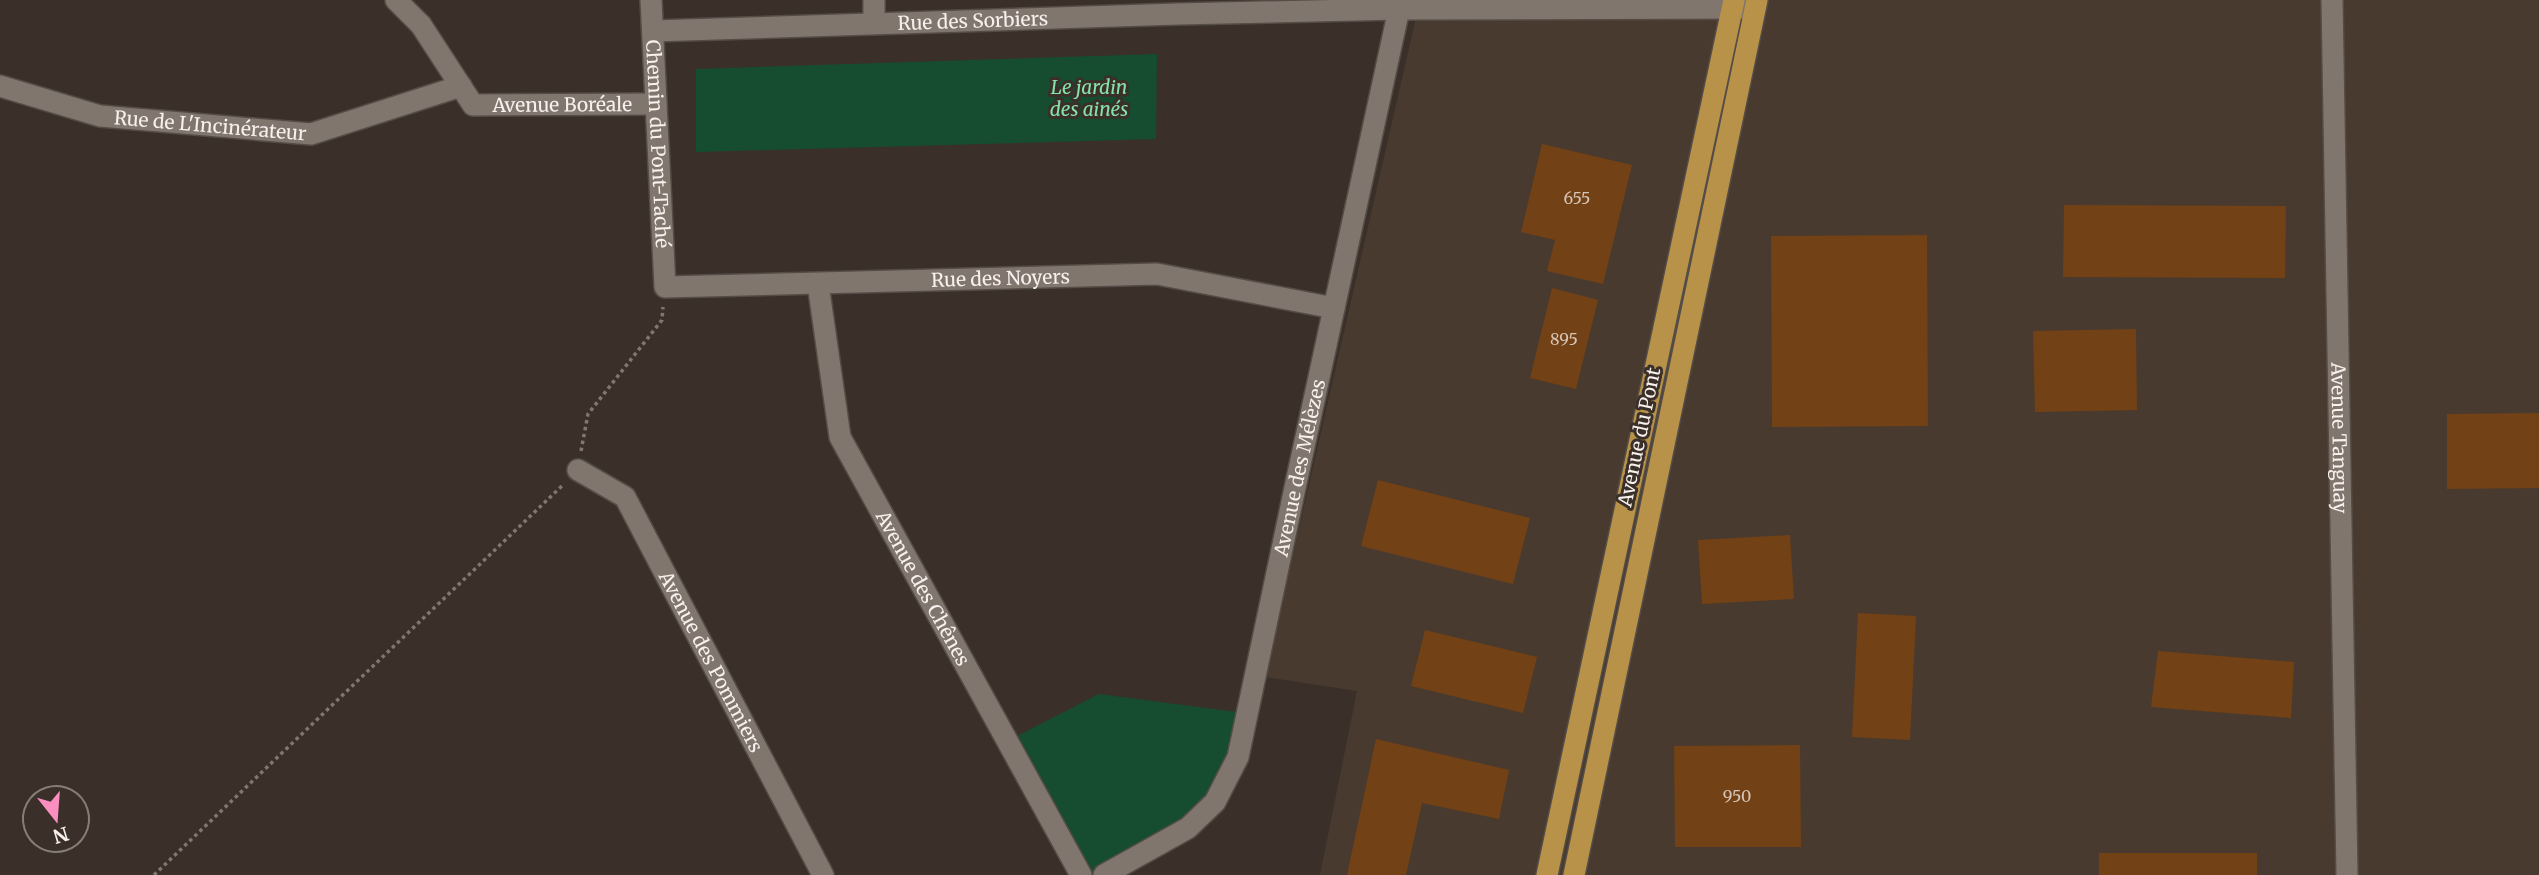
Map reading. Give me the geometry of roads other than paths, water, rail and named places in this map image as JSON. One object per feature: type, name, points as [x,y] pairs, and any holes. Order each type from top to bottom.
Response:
[{"type":"main road","name":"Avenue du Pont","points":[[1547,875],[1734,3]]},
{"type":"main road","name":"Avenue du Pont","points":[[1574,875],[1756,4]]},
{"type":"street","name":"Avenue Boréale","points":[[396,0],[421,25],[473,105],[656,104]]},
{"type":"street","name":"Chemin du Pont-Taché","points":[[651,0],[665,287]]},
{"type":"street","points":[[874,0],[874,23]]},
{"type":"street","name":"Avenue Tanguay","points":[[2332,0],[2347,875]]},
{"type":"street","name":"Rue des Sorbiers","points":[[653,31],[874,23],[1178,7],[1756,4]]},
{"type":"street","name":"Avenue des Mélèzes","points":[[1104,875],[1188,828],[1215,803],[1238,757],[1400,5]]},
{"type":"street","name":"Rue de L'Incinérateur","points":[[0,86],[100,116],[311,134],[461,86]]},
{"type":"street","name":"Rue des Noyers","points":[[665,287],[1157,274],[1334,309]]},
{"type":"street","name":"Avenue des Chênes","points":[[818,284],[840,437],[1081,875]]},
{"type":"street","name":"Avenue des Pommiers","points":[[578,470],[625,497],[823,875]]},
{"type":"park label","name":"Le jardin des ainés","points":[[1089,98]]}]
